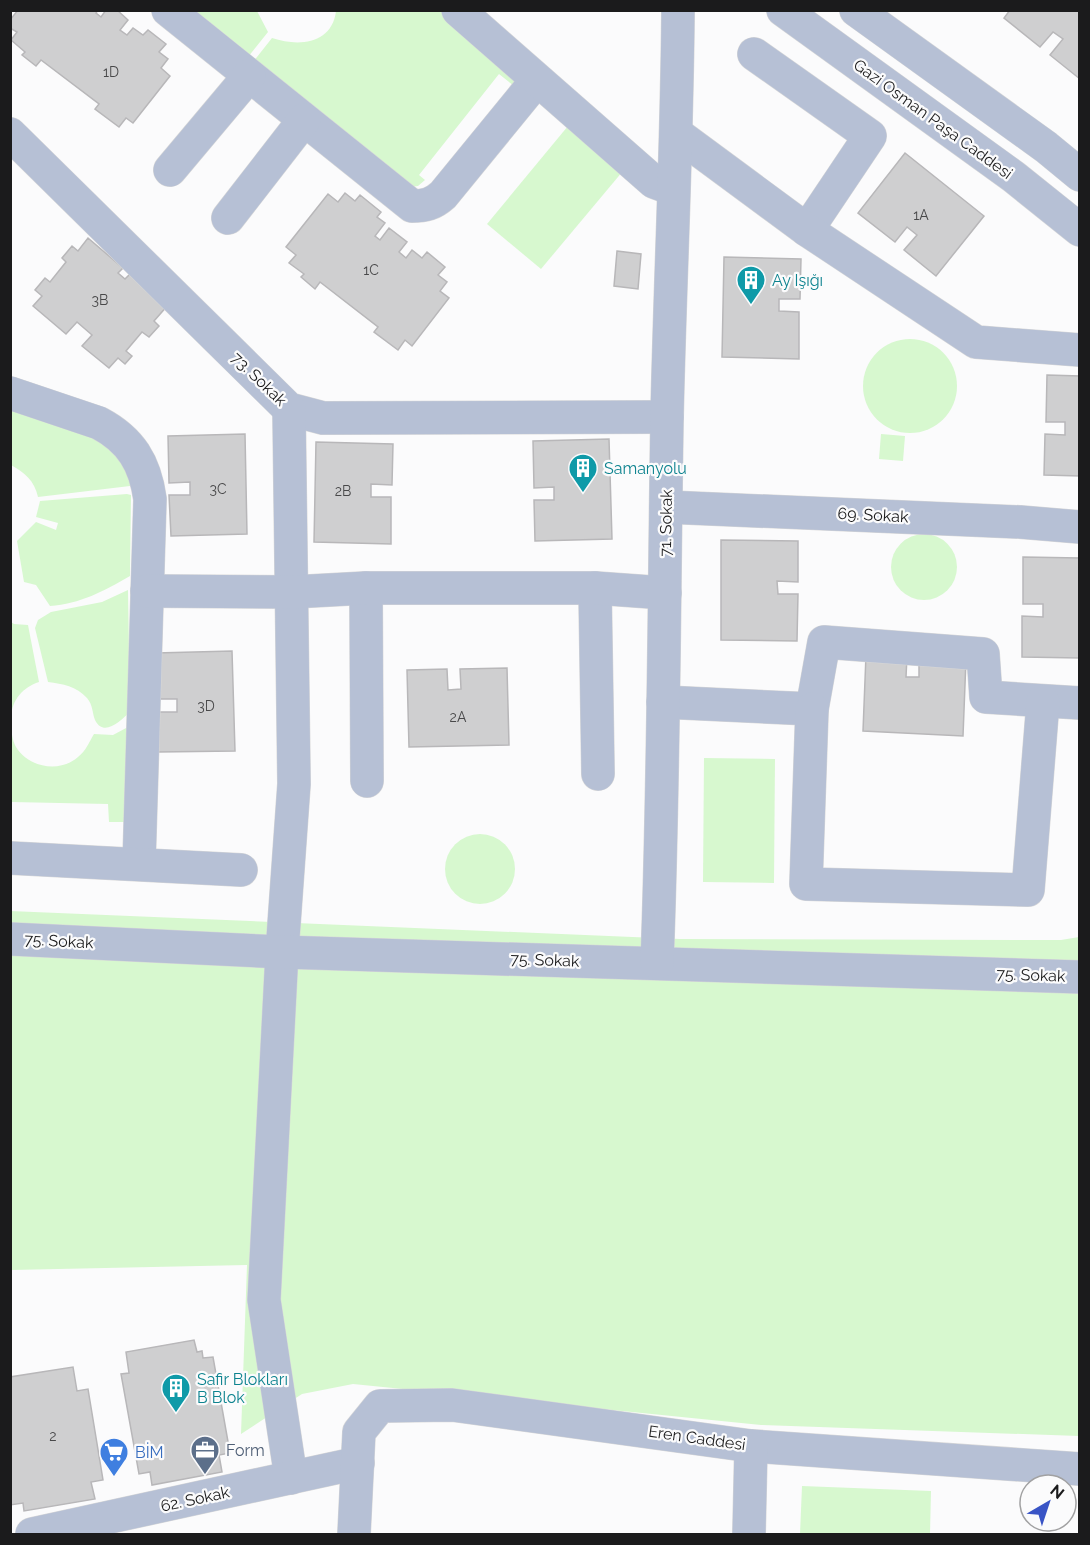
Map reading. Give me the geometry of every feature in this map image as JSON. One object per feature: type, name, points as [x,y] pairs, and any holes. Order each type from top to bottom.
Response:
[{"type":"street","points":[[168,10],[412,206],[434,203],[443,195],[537,80]]},
{"type":"street","points":[[458,10],[654,182],[673,189]]},
{"type":"street","name":"71. Sokak","points":[[657,963],[667,417],[673,189],[677,134],[678,10]]},
{"type":"street","name":"Gazi Osman Paşa Caddesi","points":[[783,10],[1014,177],[1080,230]]},
{"type":"street","points":[[856,10],[1046,147],[1080,175]]},
{"type":"street","points":[[754,54],[870,136],[807,230]]},
{"type":"street","points":[[170,170],[249,76]]},
{"type":"street","points":[[228,218],[304,120]]},
{"type":"street","name":"73. Sokak","points":[[10,134],[289,409],[323,418],[667,417]]},
{"type":"street","points":[[677,134],[807,230],[976,342],[1080,350]]},
{"type":"street","points":[[10,393],[99,423],[123,440],[141,463],[145,473],[150,499],[139,864]]},
{"type":"street","points":[[289,409],[294,784],[282,952],[264,1300],[291,1478]]},
{"type":"street","name":"69. Sokak","points":[[666,507],[1080,526]]},
{"type":"street","points":[[147,591],[292,592],[366,588],[595,588],[665,593]]},
{"type":"street","points":[[366,588],[367,781]]},
{"type":"street","points":[[595,588],[597,774]]},
{"type":"street","points":[[1043,702],[1028,890],[806,884],[812,709],[824,642],[983,654],[986,697],[1080,703]]},
{"type":"street","points":[[663,702],[812,709]]},
{"type":"street","points":[[10,858],[241,870]]},
{"type":"street","name":"75. Sokak","points":[[10,939],[282,952],[1080,976]]},
{"type":"street","name":"Eren Caddesi","points":[[354,1534],[359,1432],[380,1406],[464,1406],[751,1446],[1080,1469]]},
{"type":"street","points":[[749,1534],[751,1446]]},
{"type":"street","name":"62. Sokak","points":[[32,1534],[358,1463]]},
{"type":"green space","points":[[193,11],[257,11],[268,32],[248,57]]},
{"type":"green space","points":[[336,11],[452,11],[517,69],[514,86],[499,74],[419,175],[425,180],[418,186],[410,187],[253,62],[272,38],[303,42],[321,36],[333,22]]},
{"type":"green space","points":[[568,126],[623,171],[541,269],[487,224]]},
{"type":"green space","points":[[910,339],[928,343],[943,353],[953,368],[957,386],[953,404],[943,419],[928,429],[910,433],[892,429],[877,419],[867,404],[863,386],[867,368],[877,353],[892,343]]},
{"type":"green space","points":[[10,409],[76,428],[107,444],[128,468],[130,486],[38,497],[28,478],[11,465]]},
{"type":"green space","points":[[881,434],[905,436],[903,461],[879,459]]},
{"type":"green space","points":[[131,495],[130,576],[82,600],[50,606],[36,585],[24,582],[17,541],[36,522],[56,530],[58,523],[36,517],[40,501]]},
{"type":"green space","points":[[924,534],[936,537],[947,544],[954,555],[957,567],[954,579],[947,590],[936,597],[924,600],[912,597],[901,590],[894,579],[891,567],[894,555],[901,544],[912,537]]},
{"type":"green space","points":[[128,590],[130,712],[113,726],[103,727],[95,720],[90,703],[83,694],[69,686],[48,682],[35,628],[38,620],[51,612],[102,602]]},
{"type":"green space","points":[[11,622],[28,625],[39,682],[28,687],[19,695],[11,717]]},
{"type":"green space","points":[[10,724],[16,747],[29,760],[45,766],[71,762],[85,749],[94,734],[113,735],[128,727],[126,822],[109,822],[108,804],[11,802]]},
{"type":"green space","points":[[704,758],[775,759],[774,883],[703,882]]},
{"type":"green space","points":[[487,834],[500,840],[509,849],[513,855],[515,869],[513,883],[505,894],[494,902],[473,904],[455,894],[447,883],[445,862],[455,844],[466,836]]},
{"type":"green space","points":[[10,911],[680,939],[1061,940],[1079,937],[1079,1436],[761,1425],[353,1384],[302,1394],[241,1434],[247,1265],[11,1270]]},
{"type":"green space","points":[[802,1486],[931,1491],[930,1534],[800,1534]]},
{"type":"building","points":[[18,10],[98,10],[96,13],[101,17],[106,10],[117,10],[128,20],[120,30],[127,35],[133,28],[143,35],[148,30],[166,44],[159,52],[168,59],[161,68],[170,76],[133,123],[126,118],[119,127],[95,109],[99,104],[41,60],[36,66],[22,55],[25,52],[11,40],[17,32],[10,28],[10,20]]},
{"type":"building","points":[[1010,10],[1080,10],[1080,79],[1050,55],[1063,39],[1053,32],[1040,47],[1004,18]]},
{"type":"building","points":[[905,153],[984,216],[936,276],[904,250],[917,235],[907,227],[895,242],[858,213]]},
{"type":"building","points":[[345,193],[355,201],[360,195],[381,212],[377,217],[385,223],[375,236],[380,240],[389,228],[407,242],[399,252],[406,258],[412,250],[422,258],[427,252],[445,267],[438,275],[447,282],[440,291],[449,298],[412,346],[405,340],[398,350],[374,332],[378,327],[320,282],[315,289],[301,277],[304,274],[289,263],[296,255],[286,247],[328,194],[338,202]]},
{"type":"building","points":[[88,238],[123,268],[118,273],[125,279],[131,273],[168,305],[154,321],[159,326],[149,337],[142,332],[126,351],[132,356],[125,364],[118,358],[109,368],[82,346],[92,335],[77,322],[66,334],[33,306],[42,296],[35,290],[45,278],[50,282],[66,262],[62,258],[72,246],[78,251]]},
{"type":"building","points":[[617,251],[641,254],[638,289],[614,286]]},
{"type":"building","name":"Ay Işığı","points":[[724,257],[801,259],[800,299],[779,299],[779,311],[799,312],[799,359],[722,357]]},
{"type":"building","points":[[1047,375],[1080,376],[1080,476],[1044,475],[1045,434],[1065,435],[1065,422],[1046,422]]},
{"type":"building","points":[[245,434],[247,534],[171,536],[169,495],[190,495],[190,482],[169,483],[168,436]]},
{"type":"building","name":"Samanyolu","points":[[609,439],[612,539],[535,541],[534,500],[554,500],[554,487],[534,488],[533,441]]},
{"type":"building","points":[[316,442],[393,444],[392,485],[371,484],[371,497],[391,497],[391,544],[314,542]]},
{"type":"building","points":[[721,540],[798,541],[798,582],[777,581],[778,594],[798,594],[797,641],[721,640]]},
{"type":"building","points":[[1023,557],[1080,558],[1080,658],[1022,657],[1022,616],[1043,617],[1043,604],[1023,604]]},
{"type":"building","points":[[232,651],[235,751],[158,752],[157,712],[177,712],[177,699],[157,699],[156,653]]},
{"type":"building","points":[[866,655],[907,656],[906,677],[919,677],[919,657],[966,659],[963,736],[863,731]]},
{"type":"building","points":[[507,668],[509,745],[409,747],[407,670],[447,669],[448,690],[461,689],[460,669]]},
{"type":"building","name":"Safir Blokları B Blok","points":[[194,1340],[197,1352],[202,1351],[203,1358],[213,1357],[230,1453],[219,1455],[222,1472],[152,1485],[150,1472],[139,1474],[121,1374],[129,1373],[126,1352]]},
{"type":"building","points":[[73,1367],[77,1391],[88,1389],[103,1480],[91,1482],[95,1499],[24,1511],[23,1503],[10,1505],[10,1377]]},
{"type":"place","name":"Ay Işığı","points":[[751,306]]},
{"type":"place","name":"Samanyolu","points":[[583,494]]},
{"type":"place","name":"Safir Blokları B Blok","points":[[176,1414]]},
{"type":"place","name":"Form","points":[[205,1476]]},
{"type":"place","name":"BİM","points":[[114,1478]]}]
